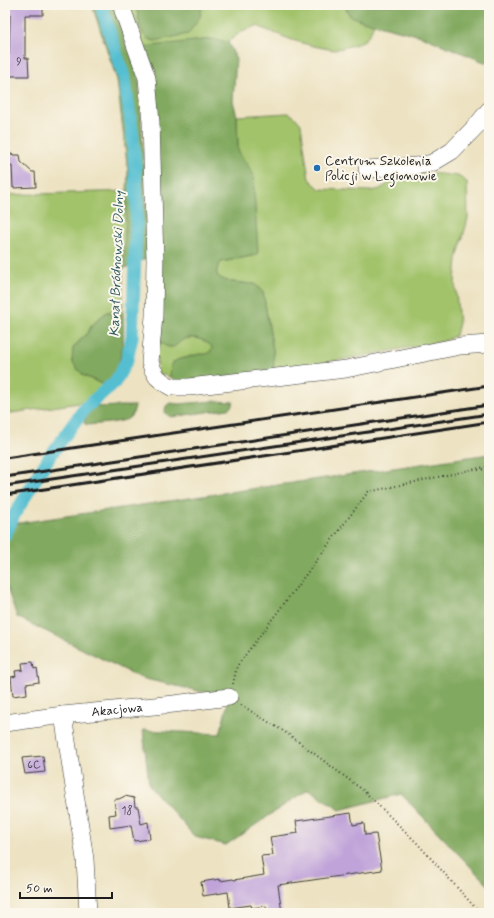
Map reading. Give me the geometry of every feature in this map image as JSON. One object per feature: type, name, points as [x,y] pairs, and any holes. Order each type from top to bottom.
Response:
[{"type":"street","points":[[122,5],[147,78],[151,122],[155,260],[154,316],[150,362],[157,377],[171,387],[189,387],[346,369],[460,346],[489,344]]},
{"type":"street","points":[[368,169],[416,166],[432,163],[452,151],[489,110]]},
{"type":"street","name":"Akacjowa","points":[[5,723],[63,715],[229,698]]},
{"type":"street","points":[[63,715],[85,859],[88,913]]},
{"type":"path","points":[[480,913],[417,843],[364,792],[288,734],[229,698],[238,666],[368,492],[489,466]]},
{"type":"path","points":[[473,470],[489,469]]},
{"type":"green space","points":[[93,5],[113,5],[139,79],[149,257],[123,269],[128,172],[117,80]]},
{"type":"green space","points":[[127,5],[136,5],[140,27],[202,8],[202,5],[344,5],[350,16],[374,24],[366,39],[357,44],[334,50],[292,40],[257,26],[242,31],[228,42],[211,39],[144,49]]},
{"type":"green space","points":[[136,5],[202,5],[200,17],[188,34],[155,41],[148,39],[143,34],[140,27]]},
{"type":"green space","points":[[344,5],[489,5],[489,64],[421,36],[363,21],[350,16]]},
{"type":"green space","points":[[211,39],[228,42],[236,59],[233,101],[237,116],[238,150],[253,174],[258,252],[257,255],[221,262],[217,269],[217,275],[220,278],[232,282],[255,284],[263,292],[273,350],[274,372],[179,382],[170,377],[171,364],[177,360],[199,354],[207,354],[211,351],[212,347],[202,340],[190,338],[183,340],[173,347],[169,347],[163,345],[155,338],[144,49],[151,46]]},
{"type":"green space","points":[[288,113],[294,116],[301,124],[309,179],[320,189],[371,191],[380,189],[398,177],[430,173],[458,176],[467,182],[468,218],[457,259],[455,282],[459,323],[456,335],[445,341],[274,372],[273,350],[263,292],[255,284],[232,282],[220,278],[217,275],[217,270],[221,262],[257,255],[247,164],[238,150],[237,116]]},
{"type":"green space","points":[[128,191],[123,269],[123,315],[116,311],[107,312],[92,325],[88,332],[73,348],[84,376],[105,385],[86,402],[5,414],[5,195]]},
{"type":"green space","points":[[116,311],[123,315],[121,354],[117,369],[105,385],[84,376],[78,370],[72,361],[73,348],[88,332],[92,325],[103,315],[107,312]]},
{"type":"green space","points":[[155,338],[166,346],[171,347],[182,340],[194,338],[206,342],[212,347],[211,351],[207,355],[177,360],[170,377],[158,373]]},
{"type":"green space","points":[[214,401],[234,402],[228,409],[171,417],[166,414],[165,411],[166,406],[170,403],[179,404]]},
{"type":"green space","points":[[135,406],[131,416],[126,420],[87,425],[84,423],[87,413],[94,407]]},
{"type":"green space","points":[[489,454],[489,886],[401,794],[340,810],[308,789],[226,845],[195,837],[149,785],[143,730],[220,734],[229,698],[141,678],[17,617],[5,582],[5,525]]},
{"type":"building","points":[[5,5],[43,5],[43,15],[25,15],[25,58],[28,58],[29,76],[5,76],[5,55],[9,55],[10,15],[5,16]]},
{"type":"building","points":[[12,153],[13,155],[20,155],[21,162],[32,172],[35,172],[36,187],[13,188],[12,166],[5,166],[5,155],[12,155]]},
{"type":"building","points":[[33,662],[34,669],[37,668],[39,682],[26,684],[27,694],[13,696],[11,677],[16,676],[15,671],[23,670],[22,663]]},
{"type":"building","points":[[43,756],[45,772],[25,774],[22,758]]},
{"type":"building","points":[[125,796],[134,798],[135,807],[138,807],[141,824],[148,822],[150,839],[134,841],[131,825],[110,828],[109,815],[116,814],[114,799],[119,799]]},
{"type":"building","points":[[351,813],[353,825],[364,823],[365,835],[376,834],[382,870],[278,885],[282,913],[267,913],[266,906],[252,908],[251,905],[230,908],[228,892],[203,896],[201,882],[220,879],[220,881],[234,880],[264,875],[261,856],[273,855],[270,837],[298,833],[296,821]]},
{"type":"waterway","name":"Kanał Bródnowski Dolny","points":[[5,535],[13,517],[48,459],[76,420],[85,408],[115,382],[127,360],[132,337],[137,204],[133,137],[125,80],[102,5]]},
{"type":"railway","points":[[5,458],[489,386]]},
{"type":"railway","points":[[5,477],[489,405]]},
{"type":"railway","points":[[5,486],[489,414]]},
{"type":"railway","points":[[5,495],[489,422]]},
{"type":"place","name":"Centrum Szkolenia Policji w Legionowie","points":[[317,168]]}]
